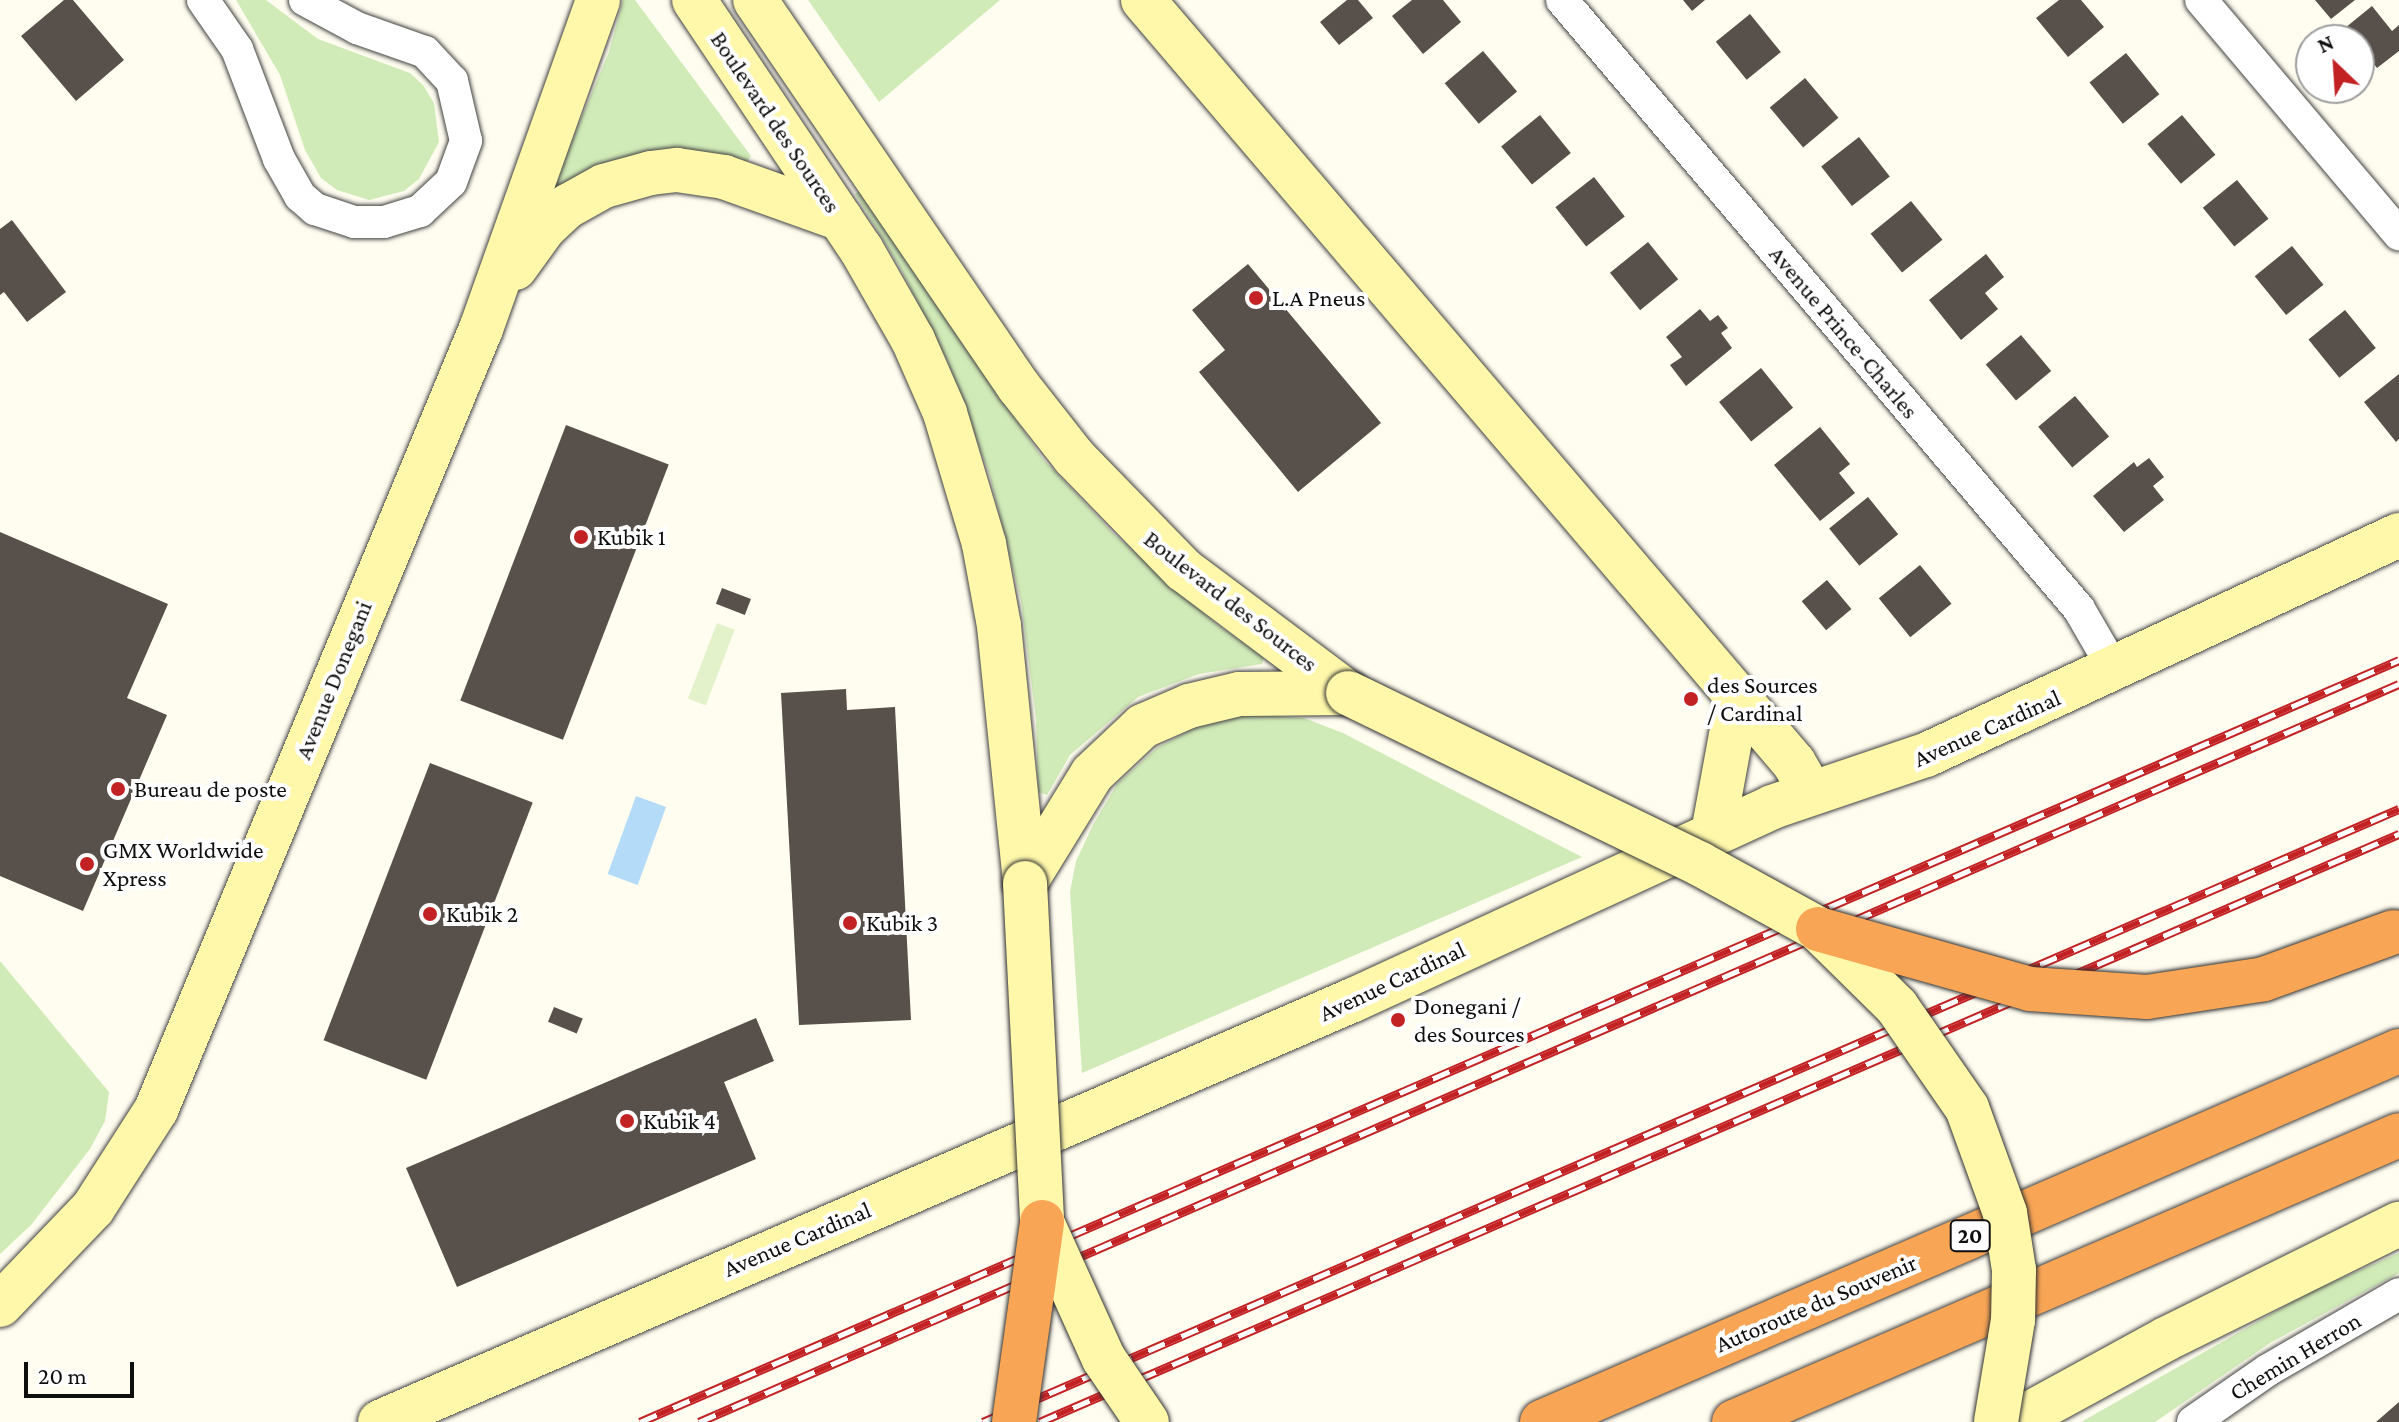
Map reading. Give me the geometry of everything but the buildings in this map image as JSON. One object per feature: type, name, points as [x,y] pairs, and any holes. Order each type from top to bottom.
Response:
[{"type":"highway","points":[[1818,929],[2030,989],[2147,997],[2264,979],[2396,931]]},
{"type":"highway","name":"Autoroute du Souvenir","points":[[1542,1422],[2399,1051]]},
{"type":"highway","points":[[1734,1422],[2399,1135]]},
{"type":"highway","points":[[1014,1422],[1042,1222]]},
{"type":"main road","points":[[481,329],[598,0]]},
{"type":"main road","name":"Boulevard des Sources","points":[[694,0],[841,219],[913,340],[958,451],[999,626],[1025,883],[1042,1222]]},
{"type":"main road","name":"Boulevard des Sources","points":[[755,0],[1019,387],[1082,466],[1175,562],[1348,693],[1700,864],[1818,929],[1923,1040],[1967,1108],[1992,1167],[2014,1270],[2009,1367],[1996,1422]]},
{"type":"main road","points":[[1143,0],[1794,763],[1810,791]]},
{"type":"main road","points":[[481,329],[544,228],[568,206],[623,178],[677,170],[704,172],[841,219]]},
{"type":"main road","name":"Avenue Donegani","points":[[0,1305],[93,1208],[156,1110],[481,329]]},
{"type":"main road","name":"Avenue Cardinal","points":[[380,1422],[1353,1000],[1810,791],[1906,764],[2115,671],[2399,535]]},
{"type":"main road","points":[[1025,883],[1105,758],[1167,713],[1239,694],[1348,693]]},
{"type":"main road","points":[[1713,833],[1738,697]]},
{"type":"main road","points":[[1042,1222],[1104,1359],[1147,1422]]},
{"type":"main road","points":[[2014,1422],[2166,1339],[2399,1224]]},
{"type":"street","points":[[203,0],[237,49],[279,159],[300,196],[315,209],[354,222],[384,222],[420,211],[451,182],[466,141],[452,81],[425,52],[348,24],[305,0]]},
{"type":"street","name":"Avenue Prince-Charles","points":[[1562,0],[2079,609],[2115,671]]},
{"type":"street","points":[[2201,0],[2399,234]]},
{"type":"street","name":"Chemin Herron","points":[[2193,1422],[2268,1370],[2399,1294]]},
{"type":"green space","points":[[236,0],[266,0],[318,39],[410,73],[423,85],[434,103],[439,142],[419,179],[404,191],[369,200],[337,190],[321,178],[305,150],[280,75]]},
{"type":"green space","points":[[623,0],[635,0],[751,156],[747,162],[556,193],[552,188],[609,52]]},
{"type":"green space","points":[[808,0],[1000,0],[879,102]]},
{"type":"green space","points":[[859,191],[1043,459],[1114,534],[1216,624],[1264,657],[1262,664],[1199,674],[1138,697],[1070,755],[1047,795],[1038,792],[1036,719],[1021,601],[990,476],[947,360],[898,264],[855,194]]},
{"type":"green space","points":[[717,623],[735,630],[706,705],[688,699]]},
{"type":"green space","points":[[1250,714],[1304,718],[1343,733],[1582,857],[1082,1073],[1070,892],[1076,861],[1117,784],[1157,748],[1198,726]]},
{"type":"green space","points":[[0,961],[109,1092],[105,1121],[90,1149],[31,1225],[0,1254]]},
{"type":"green space","points":[[2399,1253],[2399,1273],[2270,1343],[2155,1422],[2081,1422],[2310,1292]]},
{"type":"water","points":[[636,796],[666,807],[638,885],[608,874]]},
{"type":"railway","points":[[640,1422],[2399,660]]},
{"type":"railway","points":[[699,1422],[2399,684]]},
{"type":"railway","points":[[983,1422],[2399,809]]},
{"type":"railway","points":[[1040,1422],[2399,834]]},
{"type":"place","name":"L.A Pneus","points":[[1256,298]]},
{"type":"place","name":"Kubik 1","points":[[581,537]]},
{"type":"place","name":"des Sources / Cardinal","points":[[1691,699]]},
{"type":"place","name":"Bureau de poste","points":[[118,789]]},
{"type":"place","name":"GMX Worldwide Xpress","points":[[87,864]]},
{"type":"place","name":"Kubik 2","points":[[430,914]]},
{"type":"place","name":"Kubik 3","points":[[850,923]]},
{"type":"place","name":"Donegani / des Sources","points":[[1398,1020]]},
{"type":"place","name":"Kubik 4","points":[[627,1121]]}]
